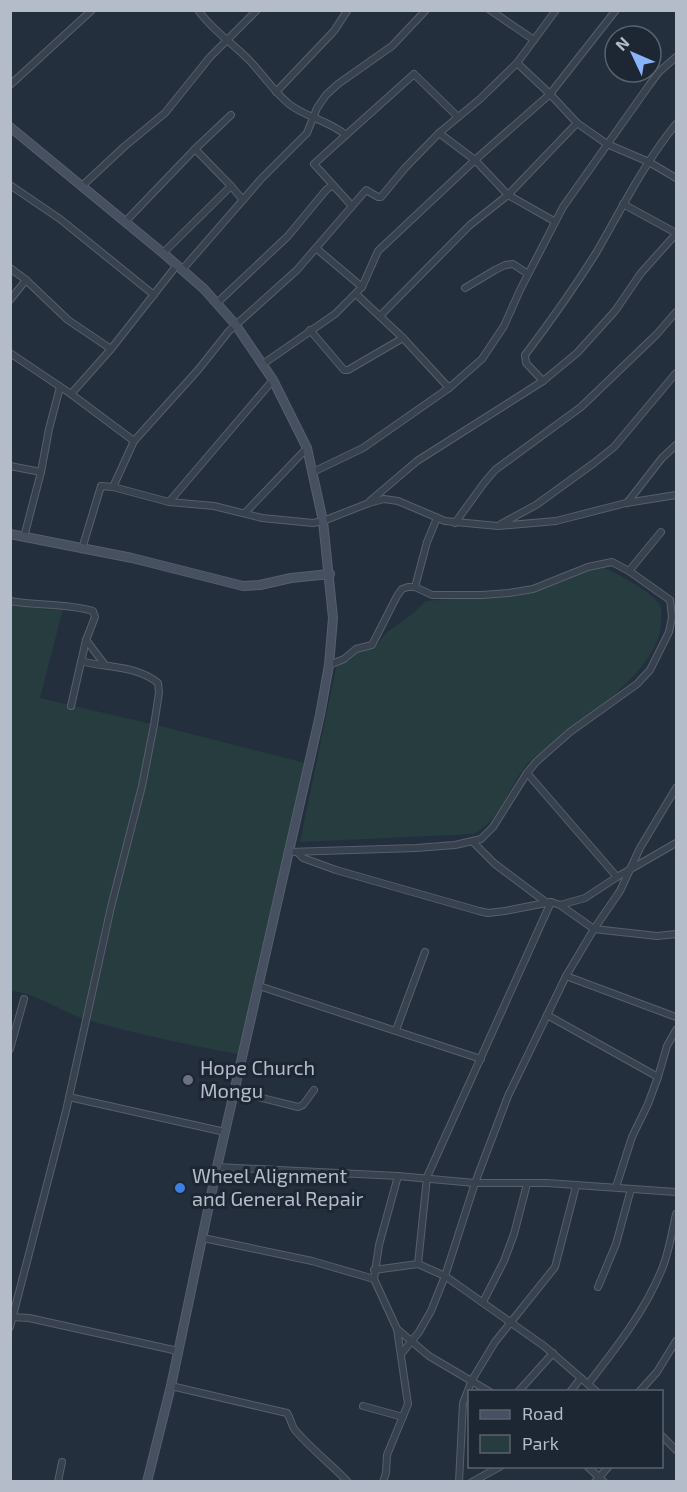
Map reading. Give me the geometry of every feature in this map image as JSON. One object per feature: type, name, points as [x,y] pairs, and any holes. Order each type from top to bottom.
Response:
[{"type":"main road","points":[[10,128],[180,267],[235,324],[273,380],[307,448],[323,521],[330,574],[333,618],[329,665],[294,852],[234,1091],[171,1386],[147,1482]]},
{"type":"main road","points":[[10,534],[132,558],[247,586],[330,574]]},
{"type":"street","points":[[10,85],[92,10]]},
{"type":"street","points":[[198,10],[227,42],[255,66],[276,92],[296,109],[314,116],[346,135]]},
{"type":"street","points":[[82,186],[165,113],[210,57],[256,10]]},
{"type":"street","points":[[71,394],[154,295],[307,133],[317,108],[334,88],[392,46],[426,10]]},
{"type":"street","points":[[490,10],[534,40]]},
{"type":"street","points":[[112,487],[134,441],[235,324],[317,249],[366,190],[381,197],[439,133],[480,99],[517,63],[556,10]]},
{"type":"street","points":[[262,364],[335,314],[356,294],[362,287],[378,251],[475,160],[550,94],[616,10]]},
{"type":"street","points":[[276,92],[332,32],[347,11]]},
{"type":"street","points":[[313,472],[363,448],[449,388],[482,359],[504,326],[510,309],[554,221],[659,72],[676,57]]},
{"type":"street","points":[[517,63],[577,123],[607,144],[649,162],[676,178]]},
{"type":"street","points":[[352,206],[314,164],[414,74],[458,117]]},
{"type":"street","points":[[125,222],[231,115]]},
{"type":"street","points":[[380,316],[470,225],[508,195],[577,123]]},
{"type":"street","points":[[543,381],[526,363],[525,355],[557,313],[649,162],[676,124]]},
{"type":"street","points":[[439,133],[475,160],[508,195],[554,221]]},
{"type":"street","points":[[195,149],[243,200]]},
{"type":"street","points":[[10,185],[60,219],[154,295]]},
{"type":"street","points":[[217,303],[288,236],[326,190],[333,185]]},
{"type":"street","points":[[163,253],[231,186]]},
{"type":"street","points":[[369,503],[417,461],[543,381],[577,353],[603,326],[641,273],[676,234],[623,204]]},
{"type":"street","points":[[317,249],[362,287]]},
{"type":"street","points":[[465,288],[505,265],[513,264],[528,274]]},
{"type":"street","points":[[10,268],[68,320],[111,349]]},
{"type":"street","points":[[10,300],[26,280]]},
{"type":"street","points":[[356,294],[403,338],[449,388]]},
{"type":"street","points":[[455,523],[495,470],[581,407],[657,334],[676,312]]},
{"type":"street","points":[[310,330],[344,370],[348,370],[403,338]]},
{"type":"street","points":[[10,353],[71,394],[134,441]]},
{"type":"street","points":[[498,526],[536,505],[614,447],[676,373]]},
{"type":"street","points":[[169,502],[273,380]]},
{"type":"street","points":[[24,537],[60,387]]},
{"type":"street","points":[[627,503],[662,458],[676,445]]},
{"type":"street","points":[[245,513],[307,448]]},
{"type":"street","points":[[10,466],[41,472]]},
{"type":"street","points":[[82,549],[100,486],[169,502],[199,504],[262,518],[288,521],[313,523],[323,521],[384,499],[398,501],[437,518],[455,523],[498,526],[556,521],[627,503],[676,495]]},
{"type":"street","points":[[415,587],[427,542],[437,518]]},
{"type":"street","points":[[629,571],[661,532]]},
{"type":"street","points":[[294,852],[416,848],[473,842],[481,839],[493,827],[527,773],[558,742],[638,684],[650,670],[669,632],[673,602],[615,563],[588,567],[533,589],[482,595],[432,595],[415,587],[402,589],[372,645],[356,649],[344,659],[329,665]]},
{"type":"street","points":[[10,601],[50,606],[65,605],[93,611],[95,617],[86,640],[71,706]]},
{"type":"street","points":[[86,640],[105,665]]},
{"type":"street","points":[[10,1326],[69,1097],[111,907],[141,786],[159,693],[158,683],[153,679],[123,669],[81,661]]},
{"type":"street","points":[[527,773],[617,877]]},
{"type":"street","points":[[402,1353],[431,1311],[508,1096],[547,1015],[566,976],[620,891],[640,848],[676,788]]},
{"type":"street","points":[[473,842],[495,864],[549,903]]},
{"type":"street","points":[[294,852],[303,858],[336,870],[488,913],[549,903],[560,904],[585,898],[676,843]]},
{"type":"street","points":[[417,1264],[428,1177],[549,903]]},
{"type":"street","points":[[560,904],[594,929],[641,935],[676,934]]},
{"type":"street","points":[[396,1030],[425,952]]},
{"type":"street","points":[[566,976],[676,1017]]},
{"type":"street","points":[[259,986],[481,1059]]},
{"type":"street","points":[[10,1049],[24,999]]},
{"type":"street","points":[[547,1015],[658,1077]]},
{"type":"street","points":[[616,1187],[632,1137],[648,1104],[667,1046],[676,1030]]},
{"type":"street","points":[[234,1091],[298,1107],[303,1105],[314,1090]]},
{"type":"street","points":[[69,1097],[225,1132]]},
{"type":"street","points":[[217,1167],[428,1177],[475,1183],[616,1187],[676,1192]]},
{"type":"street","points":[[382,1482],[386,1473],[387,1455],[408,1404],[398,1329],[374,1279],[374,1270],[398,1176]]},
{"type":"street","points":[[483,1302],[504,1261],[514,1234],[527,1184]]},
{"type":"street","points":[[469,1390],[472,1380],[510,1321],[555,1267],[576,1186]]},
{"type":"street","points":[[598,1287],[619,1234],[631,1189]]},
{"type":"street","points":[[588,1384],[625,1335],[649,1297],[663,1268],[676,1214]]},
{"type":"street","points":[[203,1238],[312,1261],[374,1279]]},
{"type":"street","points":[[374,1270],[417,1264],[445,1276],[553,1353],[595,1390]]},
{"type":"street","points":[[12,1317],[29,1318],[178,1351]]},
{"type":"street","points":[[398,1329],[429,1356],[487,1390]]},
{"type":"street","points":[[641,1390],[662,1364],[676,1341]]},
{"type":"street","points":[[520,1390],[553,1353]]},
{"type":"street","points":[[572,1390],[581,1378]]},
{"type":"street","points":[[171,1386],[287,1413],[293,1428],[348,1482]]},
{"type":"street","points":[[459,1482],[464,1403],[468,1392]]},
{"type":"street","points":[[363,1406],[403,1417]]},
{"type":"street","points":[[663,1437],[676,1447]]},
{"type":"street","points":[[58,1482],[62,1462]]},
{"type":"street","points":[[471,1482],[499,1468]]},
{"type":"street","points":[[588,1468],[599,1480],[608,1468]]},
{"type":"green space","points":[[602,567],[641,588],[659,604],[661,622],[657,640],[648,658],[635,675],[529,762],[492,820],[484,828],[474,834],[300,842],[337,663],[350,660],[357,652],[374,649],[386,633],[426,601],[531,592],[571,575]]},
{"type":"green space","points":[[10,604],[48,610],[63,609],[40,698],[309,764],[242,1055],[78,1017],[31,995],[11,991]]},
{"type":"place","name":"Hope Church Mongu","points":[[188,1080]]},
{"type":"place","name":"Wheel Alignment and General Repair","points":[[180,1188]]}]
